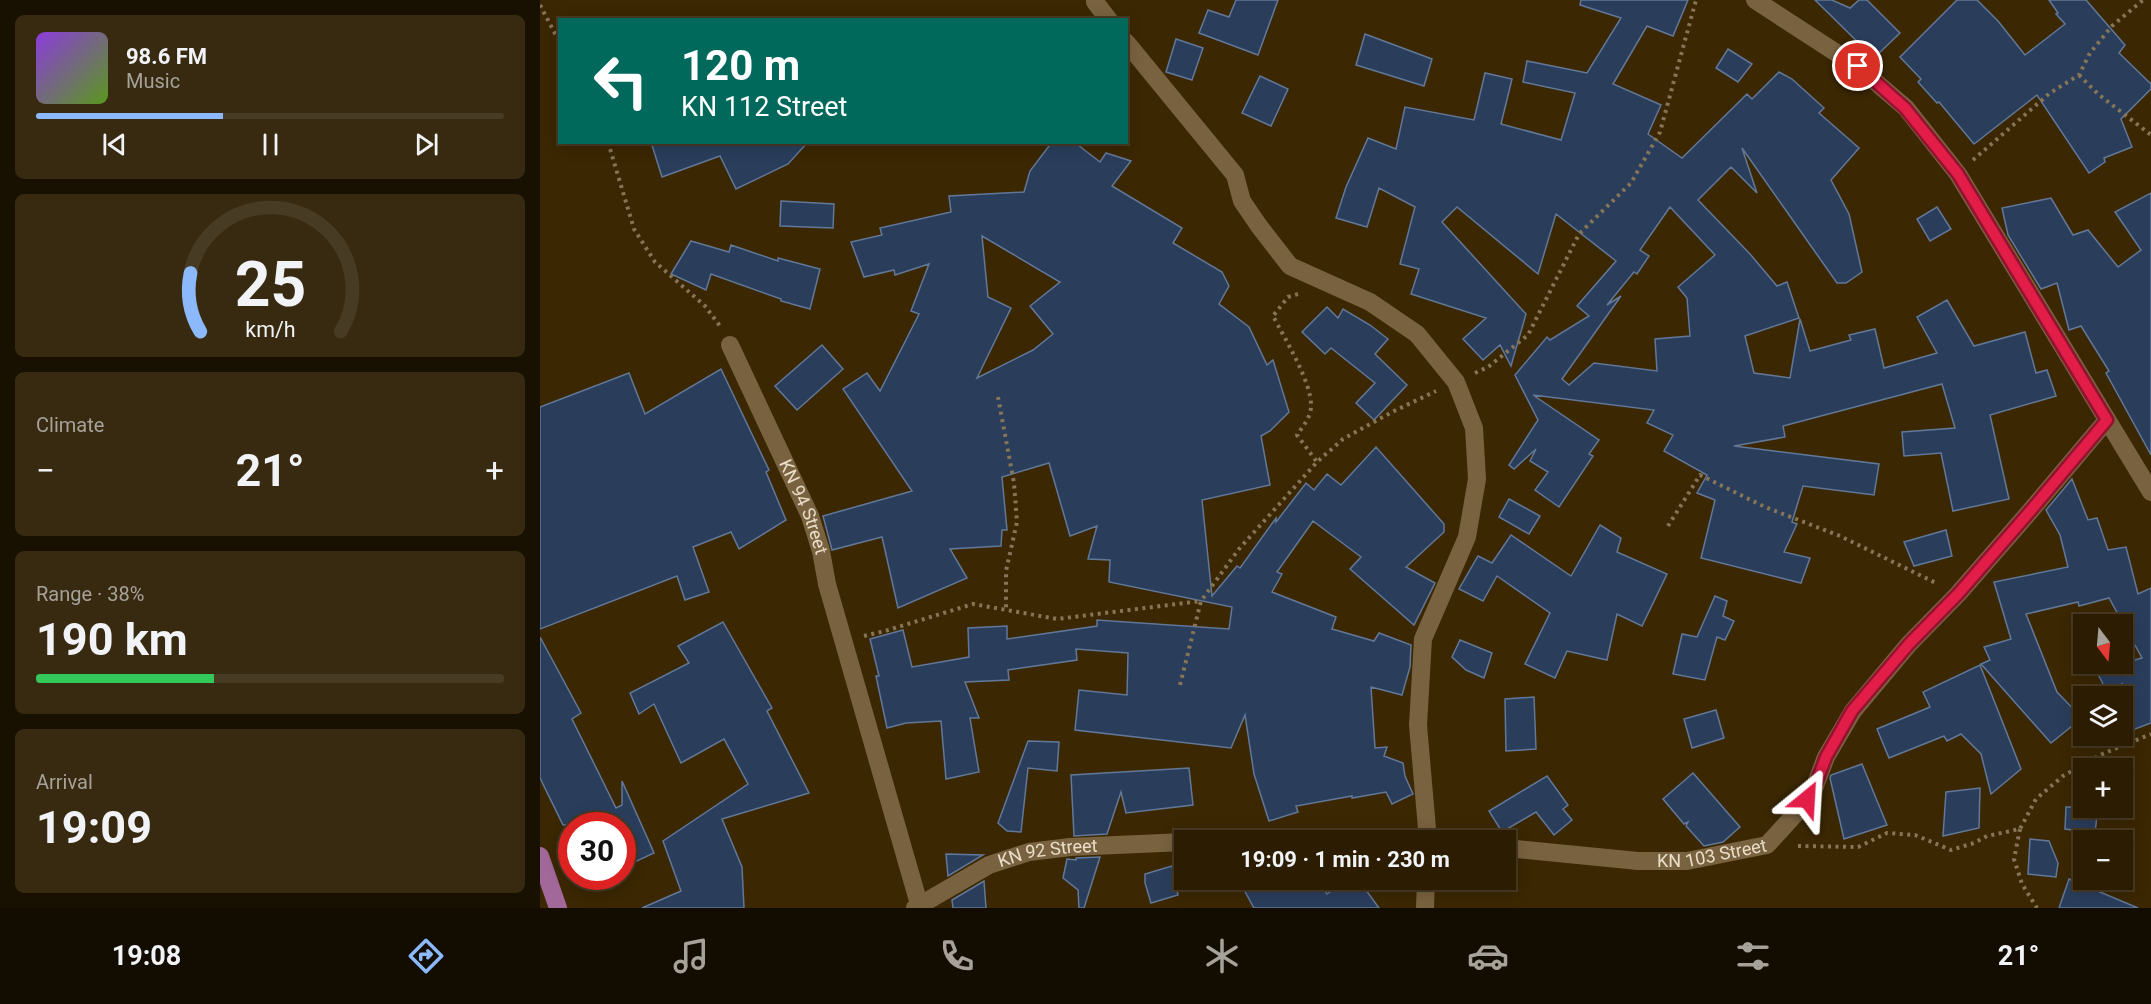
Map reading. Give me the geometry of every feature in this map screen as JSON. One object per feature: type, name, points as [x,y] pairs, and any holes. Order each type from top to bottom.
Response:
[{"type":"main road","points":[[540,856],[558,908]]},
{"type":"street","points":[[1095,0],[1107,18]]},
{"type":"street","points":[[1755,0],[1858,66],[1905,108],[1958,174],[2151,492]]},
{"type":"street","points":[[1128,44],[1235,175],[1242,201],[1290,266],[1370,302],[1417,334],[1455,382],[1474,428],[1477,479],[1467,537],[1423,639],[1418,724],[1427,830]]},
{"type":"street","name":"KN 94 Street","points":[[730,345],[818,536],[827,584],[917,906]]},
{"type":"street","name":"KN 103 Street","points":[[1516,849],[1638,861],[1687,861],[1767,845],[1798,812],[1815,786],[1826,757],[1852,711],[1909,644],[1958,594],[2107,420]]},
{"type":"street","name":"KN 92 Street","points":[[917,906],[989,865],[1029,852],[1174,843]]},
{"type":"street","points":[[1425,908],[1426,890]]},
{"type":"path","points":[[1488,367],[1528,336],[1579,234],[1631,183],[1660,132],[1696,0]]},
{"type":"path","points":[[1958,174],[2050,93],[2079,75],[2090,53],[2112,26],[2143,0]]},
{"type":"path","points":[[540,5],[558,39]]},
{"type":"path","points":[[2079,75],[2098,94],[2151,135]]},
{"type":"path","points":[[609,144],[634,229],[655,262],[705,306],[730,345]]},
{"type":"path","points":[[1317,462],[1297,435],[1307,419],[1311,405],[1303,374],[1273,316],[1288,297],[1330,284]]},
{"type":"path","points":[[1180,685],[1201,601],[1239,549],[1317,462],[1343,439],[1392,412],[1455,382]]},
{"type":"path","points":[[998,397],[1014,483],[1017,522],[1006,571],[1006,608]]},
{"type":"path","points":[[1668,526],[1700,475],[1765,507],[1840,536],[1958,594]]},
{"type":"path","points":[[845,648],[865,635],[973,604],[1006,608],[1057,619],[1201,601]]},
{"type":"path","points":[[2037,908],[2022,884],[2014,859],[2020,830],[2036,799],[2063,776],[2100,755],[2151,734]]},
{"type":"path","points":[[1767,845],[1858,847],[1887,833],[1915,835],[1952,850],[1987,836],[2020,830]]},
{"type":"building","points":[[1236,0],[1278,0],[1258,55],[1199,33],[1208,10],[1229,17]]},
{"type":"building","points":[[1581,0],[1688,0],[1673,36],[1647,26],[1613,84],[1661,105],[1648,134],[1682,158],[1747,94],[1752,99],[1779,72],[1792,79],[1824,108],[1819,113],[1859,148],[1831,180],[1849,214],[1862,272],[1846,283],[1837,283],[1742,148],[1757,193],[1731,167],[1698,200],[1777,286],[1787,282],[1799,318],[1745,336],[1754,373],[1790,378],[1800,319],[1810,351],[1851,340],[1849,335],[1875,329],[1884,368],[1937,353],[1917,317],[1947,300],[1974,346],[2025,332],[2036,373],[2047,370],[2056,396],[1990,415],[2009,499],[1953,511],[1941,453],[1904,456],[1902,432],[1955,428],[1942,384],[1783,426],[1785,437],[1734,446],[1879,464],[1874,495],[1803,486],[1792,522],[1797,524],[1784,552],[1810,558],[1801,583],[1701,558],[1715,500],[1697,493],[1707,475],[1664,451],[1673,435],[1647,423],[1654,410],[1533,395],[1599,440],[1589,454],[1593,456],[1559,507],[1535,490],[1548,472],[1530,461],[1536,449],[1514,469],[1509,465],[1538,420],[1515,375],[1547,337],[1550,340],[1589,316],[1577,306],[1616,261],[1556,214],[1538,274],[1457,207],[1442,222],[1526,314],[1511,366],[1500,345],[1483,360],[1463,339],[1486,318],[1411,294],[1419,269],[1400,264],[1415,207],[1379,188],[1367,227],[1336,218],[1346,187],[1368,138],[1396,149],[1405,107],[1474,120],[1485,73],[1512,79],[1501,124],[1561,140],[1575,93],[1523,82],[1527,61],[1587,73],[1621,18],[1580,5]],"holes":[[[1670,207],[1715,255],[1678,287],[1687,298],[1690,336],[1655,339],[1657,371],[1594,363],[1569,385],[1562,379],[1621,296],[1607,305],[1634,272],[1637,274],[1649,256],[1640,250]]]},
{"type":"building","points":[[1815,0],[1832,0],[1850,8],[1859,0],[1867,0],[1900,33],[1874,58]]},
{"type":"building","points":[[1957,0],[1977,0],[1998,21],[2025,55],[2065,24],[2056,14],[2058,13],[2049,0],[2086,0],[2125,45],[2119,53],[2151,84],[2151,89],[2121,119],[2132,147],[2104,158],[2105,162],[2089,173],[2037,95],[1974,144],[1939,102],[1937,103],[1918,82],[1921,79],[1900,57]]},
{"type":"building","points":[[1365,34],[1432,59],[1424,86],[1356,65]]},
{"type":"building","points":[[1176,39],[1203,48],[1192,80],[1166,72]]},
{"type":"building","points":[[1728,49],[1752,64],[1738,82],[1716,68]]},
{"type":"building","points":[[1260,76],[1288,89],[1271,126],[1242,113]]},
{"type":"building","points":[[652,144],[806,144],[788,164],[736,189],[720,156],[662,177]]},
{"type":"building","points":[[1050,144],[1077,144],[1100,162],[1106,153],[1131,161],[1112,186],[1182,228],[1173,243],[1222,272],[1229,286],[1219,304],[1249,327],[1267,365],[1273,360],[1289,412],[1270,431],[1261,436],[1270,485],[1202,500],[1212,596],[1237,566],[1240,568],[1276,518],[1276,522],[1306,483],[1314,490],[1327,474],[1341,485],[1376,447],[1444,524],[1444,532],[1406,567],[1435,583],[1414,625],[1350,569],[1361,557],[1313,521],[1277,572],[1282,574],[1272,592],[1336,617],[1332,629],[1374,641],[1379,633],[1411,645],[1410,667],[1402,695],[1371,687],[1375,748],[1387,747],[1384,756],[1403,763],[1405,776],[1413,794],[1392,804],[1386,792],[1296,806],[1298,812],[1269,821],[1254,774],[1245,715],[1231,748],[1075,730],[1079,690],[1127,695],[1128,653],[1076,649],[1077,660],[1008,670],[1009,680],[965,682],[979,718],[970,718],[979,772],[946,779],[941,721],[906,723],[887,728],[876,676],[879,676],[870,639],[903,630],[912,667],[969,657],[968,628],[1007,626],[1007,639],[1097,626],[1097,620],[1229,629],[1232,607],[1109,582],[1110,560],[1088,559],[1097,526],[1070,536],[1049,463],[1002,477],[1007,530],[1002,530],[1001,546],[950,549],[967,578],[898,608],[882,537],[832,550],[823,516],[912,491],[843,389],[867,373],[880,391],[919,314],[911,311],[929,264],[895,275],[894,270],[864,277],[851,242],[882,235],[880,228],[951,212],[949,196],[1024,192],[1030,171]],"holes":[[[982,236],[1060,282],[1030,306],[1053,334],[1033,350],[977,378],[1011,308],[988,297]]]},
{"type":"building","points":[[2151,193],[2151,455],[2106,373],[2109,371],[2081,326],[2069,330],[2057,283],[2041,289],[2008,235],[2002,208],[2051,198],[2073,235],[2088,230],[2118,267],[2141,250],[2115,212]]},
{"type":"building","points":[[781,201],[834,204],[833,228],[780,226]]},
{"type":"building","points":[[1937,207],[1951,229],[1930,241],[1917,219]]},
{"type":"building","points":[[691,241],[729,252],[731,245],[778,261],[778,258],[820,269],[810,309],[781,301],[781,299],[711,274],[706,290],[671,274]]},
{"type":"building","points":[[1327,307],[1338,318],[1343,309],[1388,339],[1375,354],[1407,385],[1374,420],[1356,403],[1375,383],[1331,348],[1325,354],[1302,332]]},
{"type":"building","points":[[822,345],[843,369],[797,410],[775,386]]},
{"type":"building","points":[[721,369],[769,470],[766,472],[786,520],[739,549],[731,532],[693,547],[709,592],[685,600],[677,576],[540,629],[540,407],[629,373],[645,414]]},
{"type":"building","points":[[2072,479],[2088,520],[2097,518],[2108,550],[2126,547],[2138,594],[2151,588],[2151,723],[2133,730],[2133,686],[2122,686],[2122,684],[2104,686],[2098,674],[2133,674],[2133,660],[2142,658],[2133,642],[2133,614],[2118,614],[2109,598],[2079,606],[2078,602],[2026,614],[2057,692],[2073,709],[2073,725],[2051,743],[1981,664],[1990,660],[1984,647],[2011,639],[1994,582],[2068,567],[2060,535],[2046,510]]},
{"type":"building","points":[[1509,499],[1540,516],[1529,534],[1499,517]]},
{"type":"building","points":[[1600,525],[1621,538],[1617,552],[1667,574],[1642,626],[1617,614],[1607,660],[1567,651],[1555,678],[1525,664],[1550,613],[1497,576],[1483,601],[1459,589],[1478,556],[1492,563],[1511,535],[1571,576]]},
{"type":"building","points":[[1946,530],[1952,556],[1914,566],[1904,542]]},
{"type":"building","points":[[1715,596],[1727,601],[1723,616],[1734,621],[1725,640],[1717,637],[1705,680],[1673,674],[1682,634],[1697,637]]},
{"type":"building","points":[[723,622],[772,708],[767,711],[809,793],[722,819],[742,867],[744,908],[642,908],[681,891],[663,841],[748,784],[724,739],[681,763],[654,704],[639,714],[630,693],[689,663],[678,646]]},
{"type":"building","points":[[540,637],[581,713],[572,719],[616,808],[622,805],[622,781],[636,812],[558,812],[558,815],[540,778]]},
{"type":"building","points":[[1460,640],[1492,653],[1484,678],[1466,670],[1452,657]]},
{"type":"building","points":[[1980,665],[2021,769],[1991,794],[1981,754],[1961,734],[1947,741],[1944,736],[1889,758],[1877,729],[1930,707],[1923,692]]},
{"type":"building","points":[[1534,697],[1536,749],[1506,751],[1505,699]]},
{"type":"building","points":[[1716,710],[1724,738],[1692,748],[1684,719]]},
{"type":"building","points":[[1028,741],[1059,742],[1057,771],[1028,768],[1021,832],[1007,831],[998,823]]},
{"type":"building","points":[[1862,764],[1887,825],[1844,839],[1830,778],[1831,775]]},
{"type":"building","points":[[1189,768],[1193,805],[1126,813],[1121,792],[1107,834],[1074,836],[1071,775]]},
{"type":"building","points":[[1693,773],[1740,827],[1723,842],[1704,846],[1686,826],[1688,822],[1684,824],[1663,799]]},
{"type":"building","points":[[1547,776],[1568,805],[1563,809],[1572,820],[1554,835],[1536,812],[1505,830],[1501,830],[1489,811]]},
{"type":"building","points":[[1980,788],[1979,828],[1943,836],[1946,792]]},
{"type":"building","points":[[2066,807],[2073,807],[2073,818],[2097,818],[2095,830],[2065,829]]},
{"type":"building","points":[[636,812],[654,853],[636,861]]},
{"type":"building","points":[[2030,839],[2049,841],[2058,863],[2056,877],[2028,874]]},
{"type":"building","points":[[946,854],[983,855],[948,876]]},
{"type":"building","points":[[1100,857],[1084,908],[1079,908],[1078,890],[1063,878],[1067,859]]},
{"type":"building","points":[[1172,866],[1174,890],[1177,890],[1178,895],[1151,903],[1145,883],[1145,874]]},
{"type":"building","points":[[2069,879],[2073,881],[2073,890],[2095,890],[2138,908],[2059,908]]},
{"type":"building","points":[[984,881],[986,908],[953,908],[952,900]]},
{"type":"building","points":[[1244,890],[1324,890],[1327,894],[1333,890],[1366,890],[1379,908],[1254,908]]},
{"type":"route","points":[[1807,799],[1815,786],[1826,757],[1852,711],[1909,644],[1958,594],[2107,420],[1958,174],[1905,108],[1858,66]]}]
